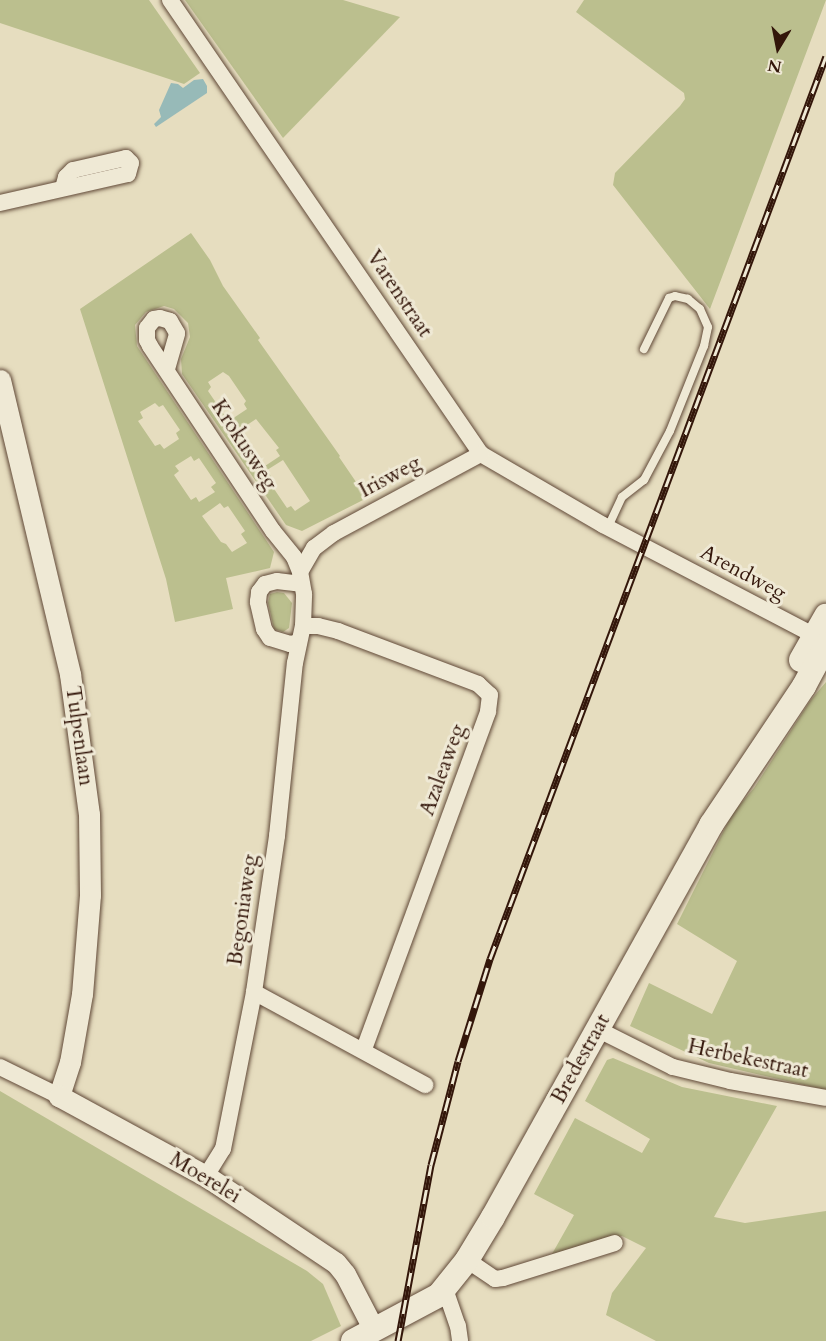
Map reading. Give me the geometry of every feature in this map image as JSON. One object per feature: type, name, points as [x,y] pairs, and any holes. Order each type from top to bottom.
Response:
[{"type":"main road","name":"Bredestraat","points":[[363,1336],[429,1301],[445,1289],[467,1260],[494,1217],[711,825],[804,686],[822,632]]},
{"type":"street","name":"Varenstraat","points":[[170,0],[481,454],[651,549]]},
{"type":"street","points":[[0,203],[63,188]]},
{"type":"street","name":"Krokusweg","points":[[167,369],[273,531],[285,544]]},
{"type":"street","name":"Tulpenlaan","points":[[0,380],[70,674],[90,814],[90,895],[82,994],[70,1062],[59,1096]]},
{"type":"street","name":"Irisweg","points":[[285,544],[310,546],[320,542],[481,454]]},
{"type":"street","name":"Irisweg","points":[[300,578],[306,558],[320,542]]},
{"type":"street","points":[[285,544],[300,578],[304,594],[303,626],[299,642],[290,644],[270,638],[264,629],[258,602],[259,592],[265,584],[300,578]]},
{"type":"street","name":"Arendweg","points":[[651,549],[822,632]]},
{"type":"street","name":"Azaleaweg","points":[[303,626],[318,626],[360,639],[478,684],[490,695],[488,712],[364,1049]]},
{"type":"street","name":"Begoniaweg","points":[[206,1176],[224,1149],[254,992],[277,836],[299,642]]},
{"type":"street","points":[[254,992],[364,1049],[425,1085]]},
{"type":"street","name":"Herbekestraat","points":[[597,1029],[673,1067],[730,1081],[826,1098]]},
{"type":"street","name":"Moerelei","points":[[0,1067],[59,1096],[206,1176],[336,1263],[345,1274],[363,1336]]},
{"type":"street","points":[[467,1260],[495,1279],[615,1243]]},
{"type":"street","points":[[445,1289],[458,1326],[460,1341]]},
{"type":"lane","points":[[608,527],[622,497],[644,480],[670,431],[704,346],[708,327],[700,309],[688,299],[675,296],[669,298],[644,349]]},
{"type":"green space","points":[[0,0],[149,0],[200,73],[184,84],[0,23]]},
{"type":"green space","points":[[185,0],[343,0],[400,17],[283,138]]},
{"type":"green space","points":[[584,0],[826,0],[710,309],[613,185],[615,173],[680,106],[685,99],[684,93],[576,12]]},
{"type":"green space","points":[[191,233],[210,260],[223,286],[260,338],[258,340],[367,498],[302,531],[286,525],[182,374],[181,359],[190,337],[188,323],[174,309],[164,306],[146,312],[135,325],[137,346],[274,552],[270,568],[226,578],[233,609],[175,622],[166,579],[80,309]],"holes":[[[223,372],[229,376],[246,401],[244,404],[247,409],[232,419],[228,414],[225,416],[208,391],[211,387],[208,382]],[[155,403],[159,407],[163,405],[180,430],[176,433],[179,439],[164,449],[160,444],[155,446],[138,421],[143,418],[140,412]],[[256,419],[279,448],[276,450],[280,456],[265,466],[261,461],[258,462],[240,437],[244,434],[241,429]],[[191,456],[194,461],[199,458],[216,483],[211,487],[215,492],[199,502],[196,497],[191,500],[174,475],[179,471],[175,466]],[[283,460],[310,501],[295,511],[291,506],[287,508],[270,483],[274,481],[267,470]],[[220,503],[224,508],[228,506],[245,531],[241,534],[247,543],[232,552],[226,544],[221,542],[202,516]]]},
{"type":"green space","points":[[284,593],[292,603],[289,628],[283,632],[274,629],[268,603],[270,594]]},
{"type":"green space","points":[[826,682],[826,1090],[709,1063],[630,1026],[649,983],[712,1014],[737,961],[677,924],[732,814],[754,788],[810,701]]},
{"type":"green space","points":[[613,1058],[682,1087],[777,1106],[714,1217],[745,1223],[826,1211],[826,1341],[656,1341],[606,1315],[612,1293],[646,1248],[622,1236],[552,1254],[574,1215],[534,1194],[575,1118],[642,1153],[650,1139],[585,1101],[607,1060]]},
{"type":"green space","points":[[0,1091],[307,1271],[323,1284],[341,1326],[311,1341],[0,1341]]},
{"type":"water","points":[[203,79],[207,86],[207,93],[156,127],[154,124],[161,117],[159,110],[171,83],[183,88],[194,80]]},
{"type":"railway","points":[[398,1341],[431,1165],[458,1061],[490,959],[826,56]]}]
